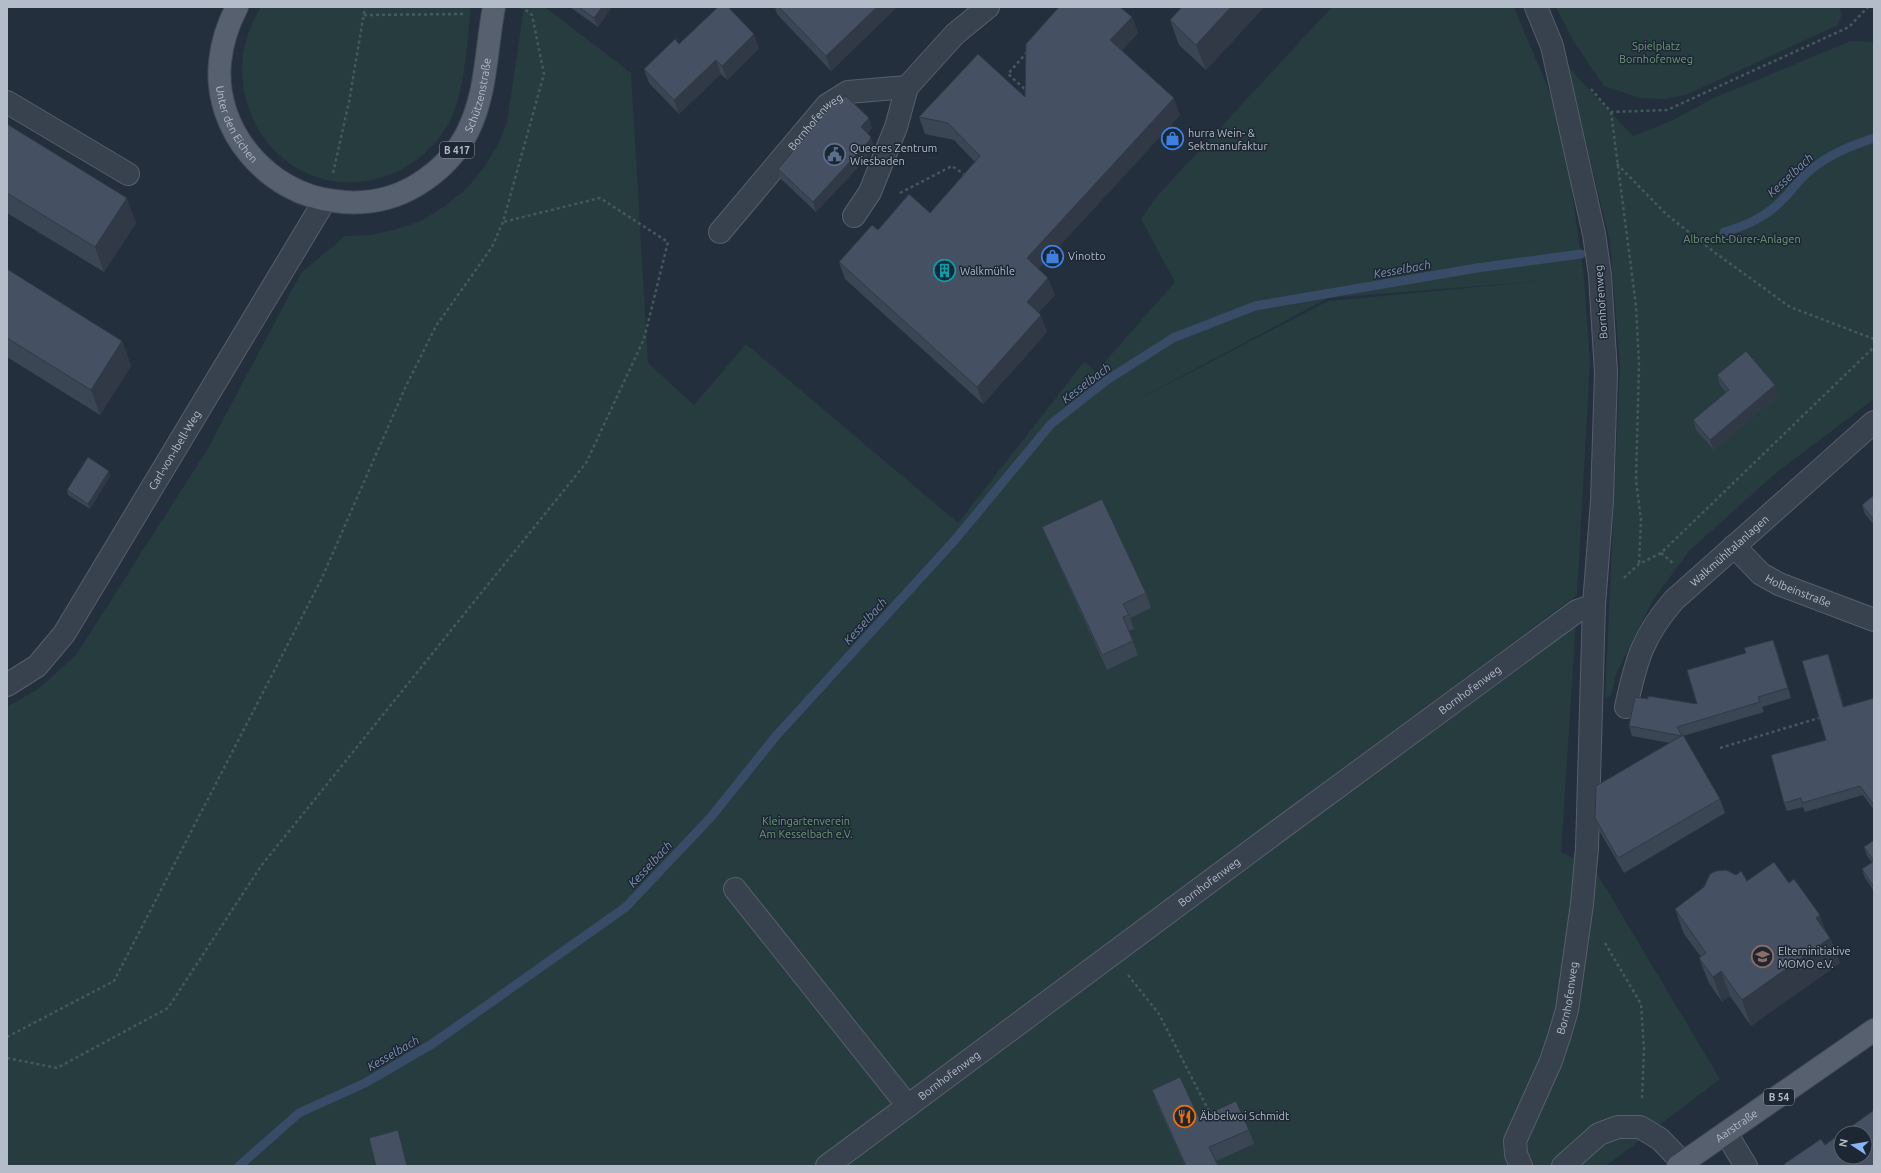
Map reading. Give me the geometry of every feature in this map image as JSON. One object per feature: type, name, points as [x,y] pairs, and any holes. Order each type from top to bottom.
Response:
[{"type":"main road","name":"Unter den Eichen","points":[[237,7],[229,22],[223,42],[220,62],[220,83],[224,104],[231,124],[249,154],[268,174],[304,195],[325,200]]},
{"type":"main road","name":"Schützenstraße","points":[[325,200],[346,203],[368,202],[388,198],[408,190],[443,166],[457,150],[468,132],[476,112],[481,92],[494,7]]},
{"type":"main road","name":"Aarstraße","points":[[1680,1164],[1874,1030]]},
{"type":"street","points":[[854,216],[870,192],[896,127],[907,87],[956,34],[988,7]]},
{"type":"street","name":"Bornhofenweg","points":[[1521,1166],[1516,1154],[1515,1141],[1551,1061],[1559,1037],[1566,1010],[1582,904],[1586,848],[1594,605],[1602,501],[1606,373],[1600,275],[1594,234],[1552,46],[1536,7]]},
{"type":"street","name":"Bornhofenweg","points":[[720,232],[826,105],[848,92],[907,87]]},
{"type":"street","points":[[7,102],[128,174]]},
{"type":"street","name":"Carl-von-Ibell-Weg","points":[[7,686],[37,666],[64,634],[325,200]]},
{"type":"street","name":"Walkmühltalanlagen","points":[[1626,707],[1638,656],[1648,634],[1660,616],[1674,600],[1874,422]]},
{"type":"street","name":"Holbeinstraße","points":[[1734,546],[1761,574],[1779,584],[1874,620]]},
{"type":"street","name":"Bornhofenweg","points":[[827,1166],[1577,611],[1594,605]]},
{"type":"street","points":[[735,889],[908,1106]]},
{"type":"street","points":[[1563,1166],[1599,1134],[1618,1127],[1640,1127],[1660,1138],[1680,1164]]},
{"type":"street","points":[[1726,1133],[1746,1166]]},
{"type":"path","points":[[325,200],[337,161],[365,7]]},
{"type":"path","points":[[364,15],[467,14],[470,7]]},
{"type":"path","points":[[7,1037],[114,981],[321,580],[406,386],[436,326],[492,247],[503,222],[544,74],[532,15],[521,7]]},
{"type":"path","points":[[1586,84],[1611,112],[1668,110],[1849,27],[1868,7]]},
{"type":"path","points":[[1028,52],[1008,74],[1033,97]]},
{"type":"path","points":[[1617,163],[1666,214],[1714,252],[1790,308],[1874,339]]},
{"type":"path","points":[[870,192],[882,203],[952,166],[968,178],[974,172]]},
{"type":"path","points":[[7,1058],[57,1068],[168,1008],[261,866],[586,463],[644,339],[668,242],[600,198],[503,222]]},
{"type":"path","points":[[1594,605],[1639,564],[1661,553],[1874,347]]},
{"type":"path","points":[[1661,553],[1670,561]]},
{"type":"path","points":[[1720,748],[1825,716]]},
{"type":"path","points":[[1112,955],[1160,1014],[1212,1115]]},
{"type":"path","points":[[1629,985],[1640,1004],[1644,1049],[1642,1096]]},
{"type":"green space","points":[[261,7],[471,7],[459,97],[449,123],[444,131],[432,147],[409,165],[391,174],[353,182],[319,178],[289,163],[266,140],[249,111],[242,77],[246,42]]},
{"type":"green space","name":"Kleingartenverein Am Kesselbach e.V.","points":[[524,7],[545,7],[631,73],[648,363],[694,405],[746,344],[958,523],[1084,362],[1096,372],[1175,282],[1141,219],[1157,196],[1332,7],[1514,7],[1562,122],[1584,277],[1590,362],[1577,595],[1315,789],[1323,810],[1576,622],[1561,852],[1595,870],[1720,1079],[1606,1166],[7,1166],[7,707],[38,689],[76,655],[207,450],[301,273],[345,236],[371,235],[397,229],[423,220],[445,206],[466,189],[483,169],[497,147],[507,122]],"holes":[[[1541,281],[1328,301],[1120,409],[1328,298]]]},
{"type":"green space","name":"Spielplatz Bornhofenweg","points":[[1556,7],[1839,7],[1842,14],[1838,25],[1688,94],[1666,99],[1640,98],[1604,86],[1574,42]]},
{"type":"green space","name":"Albrecht-Dürer-Anlagen","points":[[1851,41],[1874,42],[1874,399],[1777,472],[1689,551],[1653,600],[1617,672],[1611,695],[1605,699],[1620,367],[1610,242],[1568,67],[1633,136],[1671,121],[1714,98]]},
{"type":"building","points":[[579,7],[602,7],[594,18]]},
{"type":"building","points":[[718,7],[728,7],[754,34],[722,66],[716,60],[674,100],[644,69],[675,39],[679,44]]},
{"type":"building","points":[[779,7],[877,7],[826,56]]},
{"type":"building","points":[[1059,7],[1120,7],[1132,17],[1110,40],[1174,98],[1027,258],[1048,278],[1027,302],[1041,315],[977,387],[839,262],[872,225],[878,230],[909,194],[930,213],[980,156],[948,123],[919,117],[978,54],[1025,97],[1026,44]]},
{"type":"building","points":[[1182,7],[1231,7],[1196,45],[1170,20]]},
{"type":"building","points":[[846,96],[869,118],[861,127],[871,137],[813,202],[778,169],[832,105]]},
{"type":"building","points":[[7,124],[127,198],[95,247],[7,193]]},
{"type":"building","points":[[7,269],[122,341],[91,390],[7,338]]},
{"type":"building","points":[[1746,351],[1775,385],[1710,440],[1693,420],[1729,390],[1717,375]]},
{"type":"building","points":[[88,457],[109,471],[88,504],[67,490]]},
{"type":"building","points":[[1874,495],[1874,520],[1862,505]]},
{"type":"building","points":[[1102,499],[1146,593],[1123,604],[1129,615],[1123,617],[1133,641],[1102,655],[1042,527]]},
{"type":"building","points":[[1773,640],[1788,688],[1758,697],[1760,702],[1677,727],[1682,736],[1629,726],[1635,697],[1648,699],[1648,696],[1697,704],[1687,670],[1746,653],[1744,648]]},
{"type":"building","points":[[1828,654],[1843,707],[1874,698],[1874,805],[1860,786],[1802,803],[1801,798],[1784,803],[1771,755],[1826,740],[1802,661]]},
{"type":"building","points":[[1683,735],[1720,799],[1618,858],[1595,818],[1596,786]]},
{"type":"building","points":[[1874,840],[1874,861],[1864,847]]},
{"type":"building","points":[[1874,861],[1874,887],[1862,869]]},
{"type":"building","points":[[1774,862],[1789,883],[1794,879],[1820,915],[1816,918],[1830,938],[1742,1000],[1721,971],[1713,977],[1699,958],[1706,953],[1675,909],[1704,887],[1710,874],[1716,871],[1726,870],[1736,875],[1741,871],[1747,881]]},
{"type":"building","points":[[1180,1077],[1199,1118],[1236,1101],[1249,1130],[1209,1147],[1218,1166],[1186,1166],[1152,1090]]},
{"type":"building","points":[[1874,1110],[1874,1166],[1785,1166],[1784,1164],[1821,1139],[1825,1145],[1833,1139],[1833,1165],[1873,1165],[1873,1125],[1853,1125]]},
{"type":"building","points":[[398,1130],[407,1166],[376,1166],[369,1138]]},
{"type":"waterway","name":"Kesselbach","points":[[1724,232],[1748,224],[1776,206],[1786,197],[1805,174],[1816,165],[1848,148],[1874,138]]},
{"type":"waterway","name":"Kesselbach","points":[[239,1166],[299,1113],[365,1083],[432,1044],[626,907],[711,817],[776,736],[954,541],[1051,424],[1107,380],[1173,338],[1255,306],[1477,268],[1581,254]]},
{"type":"place","name":"hurra Wein- & Sektmanufaktur","points":[[1173,139]]},
{"type":"place","name":"Queeres Zentrum Wiesbaden","points":[[834,154]]},
{"type":"place","name":"Vinotto","points":[[1053,256]]},
{"type":"place","name":"Walkmühle","points":[[944,271]]},
{"type":"place","name":"Elterninitiative MOMO e.V.","points":[[1763,957]]},
{"type":"place","name":"Äbbelwoi Schmidt","points":[[1185,1116]]}]
